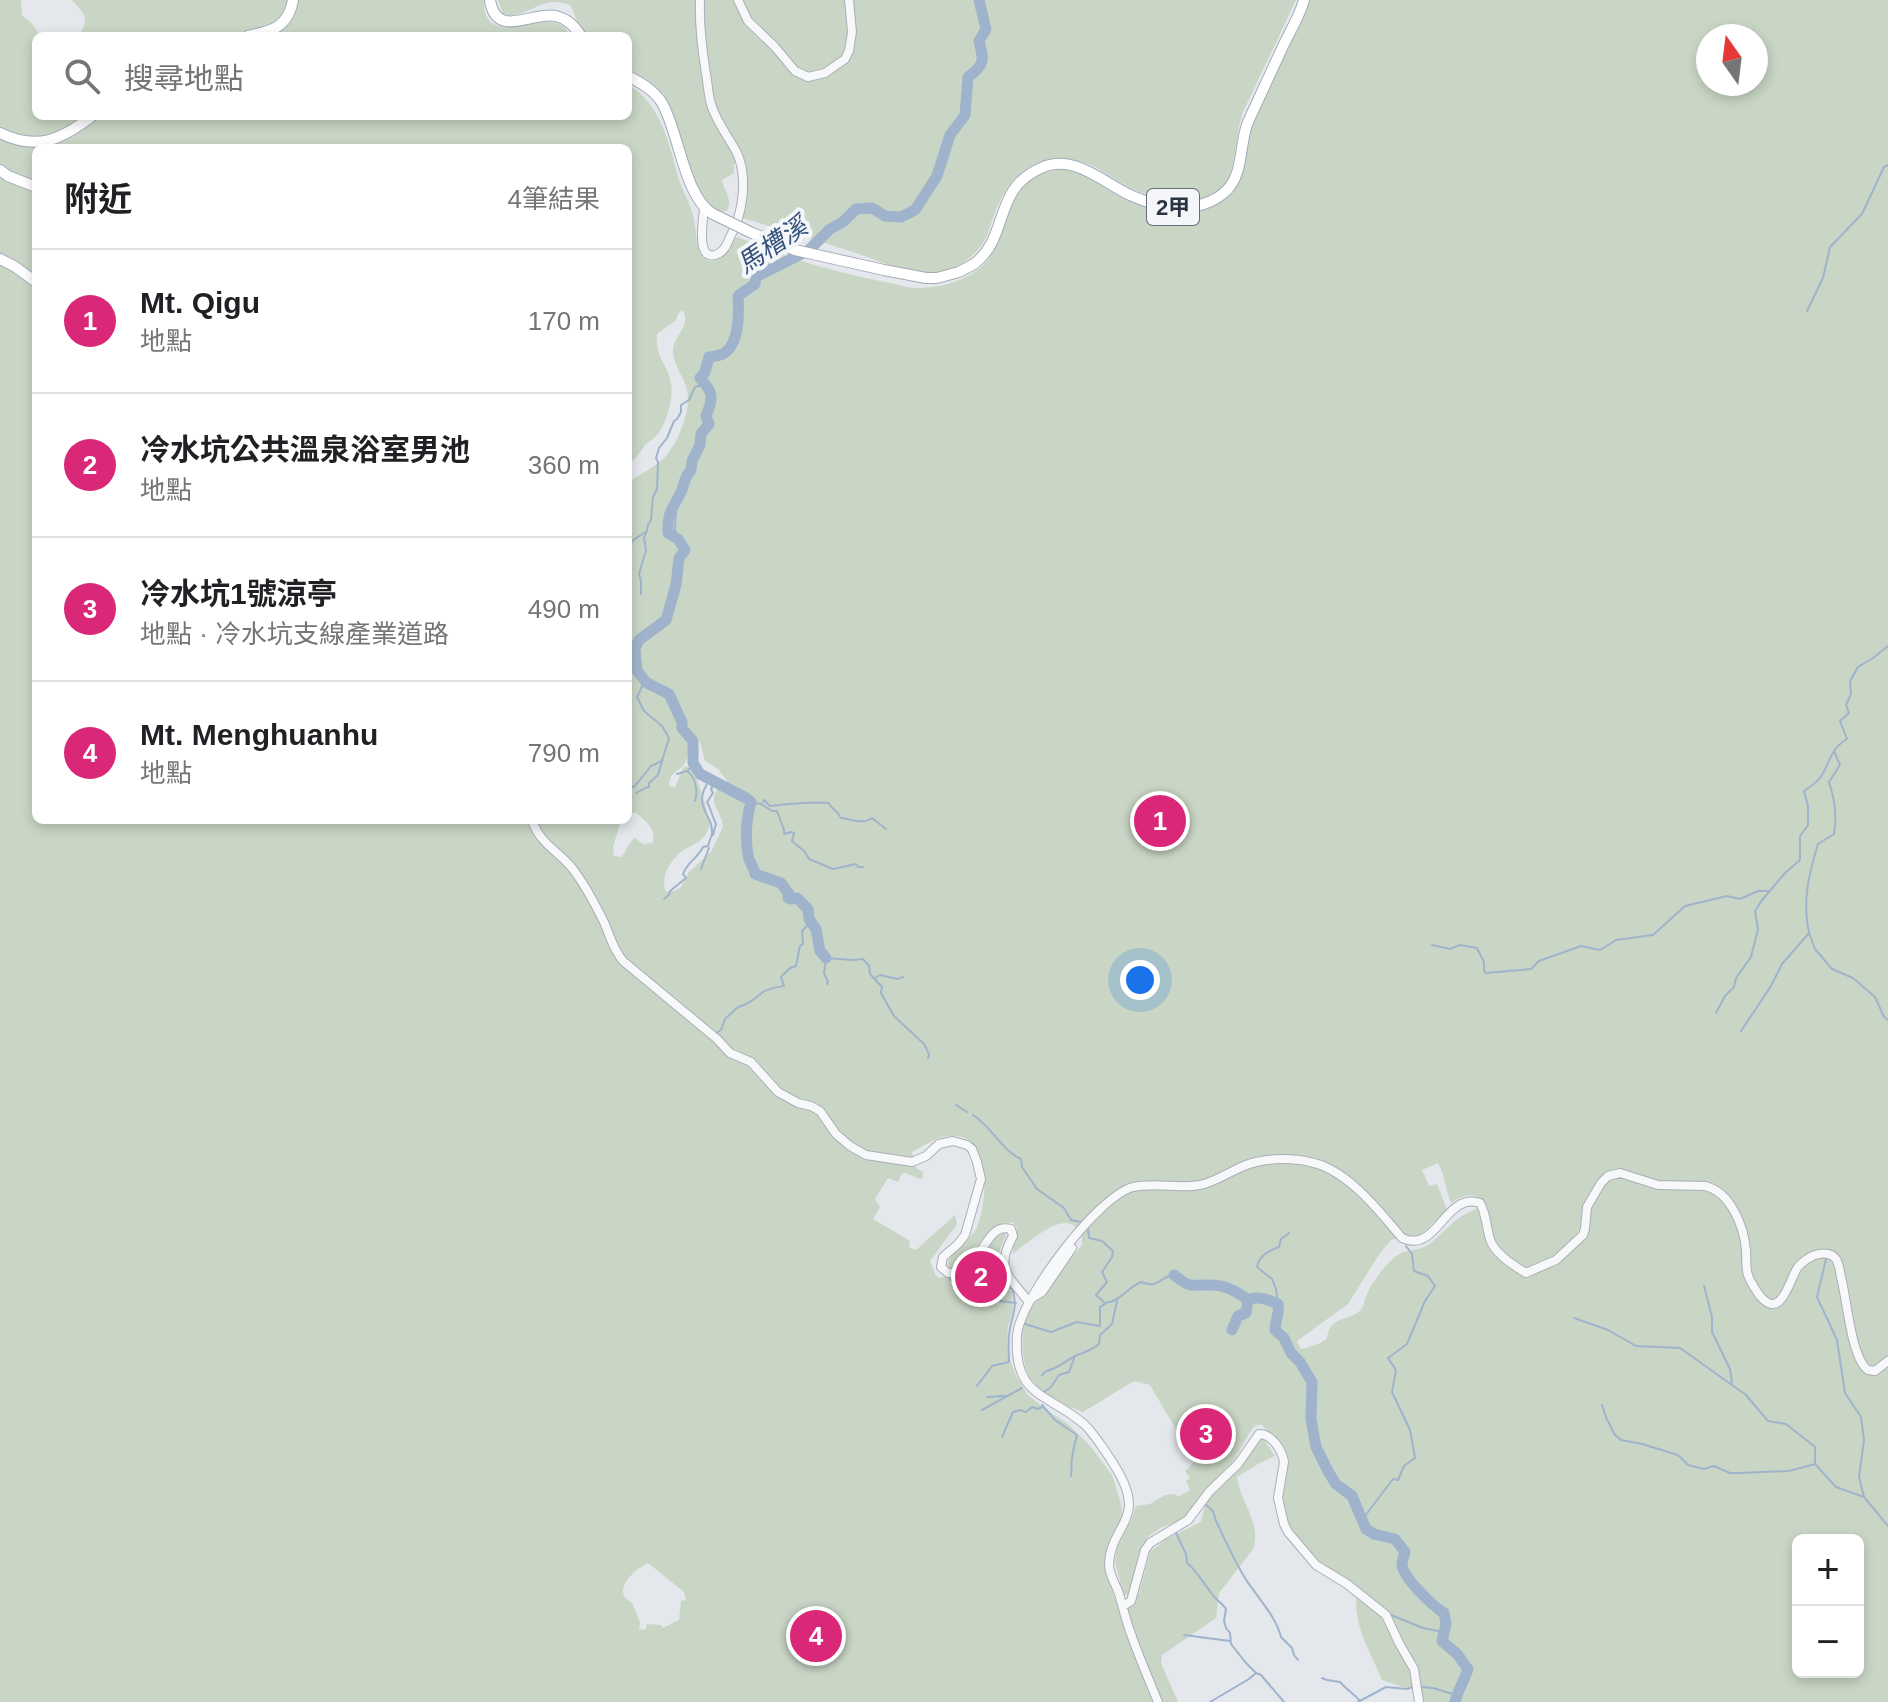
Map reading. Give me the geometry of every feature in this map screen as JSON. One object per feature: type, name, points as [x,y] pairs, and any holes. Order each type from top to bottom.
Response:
[{"type":"main road","points":[[268,32],[289,16],[293,0]]},
{"type":"main road","points":[[490,0],[495,14],[507,22],[559,16],[571,22],[578,32]]},
{"type":"main road","name":"2甲","points":[[708,212],[795,250],[895,273],[937,278],[959,272],[981,259],[992,243],[1011,193],[1025,175],[1044,166],[1055,163],[1079,167],[1129,195],[1159,206],[1208,203],[1226,191],[1236,175],[1246,127],[1304,0]]},
{"type":"main road","points":[[632,78],[661,102],[695,192],[708,212]]},
{"type":"main road","points":[[0,133],[17,140],[47,142],[87,120]]},
{"type":"main road","points":[[0,170],[32,185]]},
{"type":"main road","points":[[0,259],[32,279]]},
{"type":"street","points":[[700,0],[700,33],[711,106],[738,156],[742,171],[740,212],[733,232],[723,251],[712,256],[704,251],[702,242],[708,212]]},
{"type":"street","points":[[738,0],[748,21],[795,71],[808,77],[825,73],[845,59],[852,32],[849,0]]},
{"type":"street","points":[[533,824],[536,832],[570,866],[582,884],[623,961],[730,1053],[751,1062],[778,1092],[820,1111],[836,1134],[850,1146],[866,1155],[912,1162],[926,1156],[939,1144],[953,1141],[972,1149],[981,1179],[965,1235],[943,1257],[941,1267],[952,1273],[982,1250],[989,1237],[1003,1228],[1009,1228],[1013,1236],[1004,1251],[1005,1269],[1028,1301]]},
{"type":"street","points":[[1158,1702],[1109,1570],[1115,1539],[1130,1512],[1123,1480],[1085,1426],[1028,1387],[1020,1369],[1017,1336],[1018,1324],[1028,1301],[1098,1210],[1122,1192],[1133,1187],[1200,1185],[1255,1162],[1308,1161],[1342,1177],[1368,1199],[1402,1238],[1409,1241],[1424,1239],[1460,1205],[1473,1200],[1480,1203],[1491,1243],[1515,1267],[1526,1273],[1556,1260],[1583,1235],[1587,1207],[1608,1176],[1624,1173],[1658,1185],[1705,1186],[1721,1195],[1733,1208],[1746,1248],[1747,1273],[1760,1295],[1769,1303],[1780,1301],[1787,1293],[1798,1267],[1821,1253],[1829,1254],[1834,1257],[1842,1279],[1861,1363],[1868,1370],[1875,1371],[1888,1361]]},
{"type":"street","points":[[1028,1301],[1042,1292],[1077,1243],[1074,1238]]},
{"type":"street","points":[[1066,1259],[1074,1238]]},
{"type":"street","points":[[1028,1301],[1072,1248]]},
{"type":"street","points":[[1123,1606],[1131,1601],[1145,1550],[1150,1543],[1188,1520],[1209,1492],[1238,1464],[1259,1434],[1264,1434],[1270,1437],[1283,1456],[1278,1498],[1288,1532],[1316,1565],[1347,1584],[1386,1615],[1414,1669],[1419,1702]]},
{"type":"green space","points":[[0,0],[21,0],[22,15],[37,32],[32,32],[32,120],[632,120],[632,88],[649,103],[662,126],[692,211],[698,248],[705,259],[713,261],[722,258],[738,237],[810,264],[917,288],[958,281],[982,267],[993,252],[1012,202],[1026,184],[1045,173],[1071,169],[1168,210],[1229,193],[1249,127],[1308,0],[1888,0],[1888,1702],[1423,1702],[1420,1689],[1382,1680],[1359,1624],[1358,1588],[1319,1561],[1288,1524],[1280,1494],[1286,1463],[1262,1425],[1252,1429],[1230,1466],[1201,1496],[1190,1513],[1149,1536],[1141,1549],[1133,1584],[1124,1595],[1115,1563],[1116,1552],[1119,1539],[1131,1521],[1136,1506],[1150,1504],[1165,1495],[1175,1494],[1178,1497],[1190,1490],[1186,1481],[1190,1478],[1185,1471],[1192,1465],[1198,1441],[1215,1431],[1201,1425],[1177,1431],[1150,1385],[1134,1381],[1083,1412],[1055,1399],[1036,1385],[1027,1372],[1023,1355],[1025,1320],[1031,1308],[1082,1245],[1082,1233],[1071,1224],[1057,1225],[1013,1254],[1017,1229],[1013,1222],[1006,1223],[990,1232],[965,1258],[948,1267],[951,1256],[973,1234],[980,1219],[984,1175],[977,1149],[969,1140],[951,1136],[933,1140],[912,1152],[916,1168],[923,1172],[923,1177],[920,1179],[905,1173],[901,1174],[898,1182],[888,1178],[875,1199],[880,1207],[873,1219],[910,1241],[909,1247],[916,1250],[955,1215],[957,1224],[930,1261],[939,1278],[971,1264],[1005,1233],[997,1263],[1012,1293],[1013,1310],[1007,1343],[1016,1376],[1027,1394],[1068,1424],[1091,1447],[1112,1475],[1120,1500],[1122,1512],[1111,1537],[1105,1571],[1119,1610],[1132,1605],[1139,1593],[1150,1552],[1166,1539],[1201,1522],[1210,1496],[1255,1442],[1262,1437],[1275,1456],[1237,1477],[1253,1521],[1255,1539],[1253,1549],[1219,1593],[1216,1618],[1162,1655],[1161,1663],[1178,1702],[0,1702]],"holes":[[[694,737],[700,742],[705,761],[718,769],[727,781],[714,796],[723,827],[711,852],[689,872],[681,887],[666,892],[664,881],[669,865],[681,852],[701,840],[709,827],[694,771],[686,766],[675,787],[669,786],[673,775],[686,761],[689,740]],[[1438,1163],[1451,1203],[1474,1196],[1485,1206],[1458,1219],[1427,1245],[1395,1257],[1375,1280],[1358,1312],[1337,1321],[1321,1343],[1300,1348],[1297,1341],[1348,1304],[1391,1240],[1421,1234],[1447,1210],[1437,1184],[1429,1186],[1422,1170]],[[648,1563],[684,1592],[686,1600],[681,1601],[679,1620],[663,1628],[661,1625],[647,1624],[645,1630],[639,1629],[640,1622],[632,1603],[623,1593],[626,1581]]]},
{"type":"green space","points":[[72,0],[484,0],[486,15],[493,24],[502,27],[553,22],[564,26],[568,32],[80,32],[85,21]]},
{"type":"green space","points":[[498,0],[1296,0],[1243,112],[1233,166],[1217,193],[1194,202],[1166,200],[1139,192],[1085,163],[1061,159],[1043,161],[1022,172],[1007,188],[985,239],[974,254],[958,266],[930,273],[894,266],[743,218],[737,162],[734,173],[722,180],[729,207],[727,211],[715,210],[707,203],[692,174],[664,94],[632,75],[632,32],[582,32],[570,5],[558,2],[542,4],[517,15],[503,14]]},
{"type":"waterway","name":"馬槽溪","points":[[826,958],[820,951],[808,909],[797,898],[788,898],[789,894],[781,883],[755,874],[746,842],[751,802],[700,774],[693,763],[693,741],[682,728],[669,694],[647,683],[637,671],[635,648],[639,640],[666,620],[676,585],[679,558],[685,550],[678,539],[668,533],[669,516],[691,470],[701,434],[709,424],[706,416],[711,395],[700,378],[709,357],[723,354],[733,343],[738,296],[755,284],[756,277],[809,250],[856,209],[872,208],[885,216],[901,217],[915,210],[937,176],[950,135],[965,115],[968,77],[982,62],[979,41],[986,29],[979,0]]},
{"type":"waterway","points":[[1807,311],[1823,278],[1830,247],[1862,214],[1884,167],[1888,165]]},
{"type":"waterway","points":[[632,541],[647,531],[651,520],[653,497],[657,489],[656,458],[659,448],[681,412],[681,405],[689,400],[695,387],[705,384]]},
{"type":"waterway","points":[[672,507],[676,513],[678,539]]},
{"type":"waterway","points":[[641,594],[639,574],[646,550],[646,533]]},
{"type":"waterway","points":[[1716,1013],[1751,957],[1758,929],[1755,911],[1785,873],[1800,860],[1800,836],[1808,825],[1804,791],[1820,778],[1833,752],[1847,739],[1840,721],[1849,713],[1846,705],[1851,694],[1850,681],[1858,667],[1888,646]]},
{"type":"waterway","points":[[632,788],[651,766],[662,761],[669,738],[662,726],[644,711],[637,697],[645,680]]},
{"type":"waterway","points":[[1741,1031],[1782,964],[1809,933],[1806,899],[1812,866],[1818,844],[1834,834],[1835,808],[1829,782],[1840,765],[1834,751]]},
{"type":"waterway","points":[[636,793],[649,787],[658,775],[662,761]]},
{"type":"waterway","points":[[694,764],[687,771],[696,785],[695,801]]},
{"type":"waterway","points":[[677,774],[687,771]]},
{"type":"waterway","points":[[664,899],[686,878],[683,874],[687,866],[703,847],[708,846],[712,827],[702,797],[710,779]]},
{"type":"waterway","points":[[713,835],[716,824],[707,802],[713,793],[711,789],[715,781]]},
{"type":"waterway","points":[[751,802],[777,811],[784,834],[794,833],[792,841],[809,859],[833,869],[856,864],[863,867]]},
{"type":"waterway","points":[[763,802],[770,806],[829,803],[841,818],[861,821],[872,818],[886,829]]},
{"type":"waterway","points":[[701,869],[709,848]]},
{"type":"waterway","points":[[1432,945],[1450,949],[1460,945],[1477,948],[1486,973],[1531,969],[1539,961],[1581,946],[1600,950],[1616,940],[1653,935],[1685,906],[1727,896],[1740,899],[1758,891],[1770,891]]},
{"type":"waterway","points":[[716,1033],[738,1007],[765,991],[784,986],[781,977],[796,966],[803,944],[802,931],[811,922]]},
{"type":"waterway","points":[[1809,933],[1815,949],[1832,969],[1853,978],[1875,997],[1888,1020]]},
{"type":"waterway","points":[[827,984],[824,973],[826,958],[863,959],[869,966],[870,974],[882,987],[881,993],[894,1016],[924,1044],[928,1058]]},
{"type":"waterway","points":[[875,978],[880,975],[897,979],[903,977]]},
{"type":"waterway","points":[[956,1105],[967,1112]]},
{"type":"waterway","points":[[973,1115],[1021,1159],[1022,1167],[1037,1189],[1064,1208],[1071,1220],[1081,1222]]},
{"type":"waterway","points":[[1088,1228],[1089,1238],[1102,1241],[1113,1251],[1102,1272],[1107,1282],[1096,1295],[1105,1303],[1115,1300],[1141,1282],[1156,1283],[1174,1275]]},
{"type":"waterway","points":[[1278,1304],[1272,1279],[1257,1267],[1262,1257],[1279,1247],[1281,1239],[1289,1233]]},
{"type":"waterway","points":[[1362,1520],[1393,1479],[1398,1480],[1404,1466],[1415,1458],[1410,1430],[1392,1392],[1396,1370],[1388,1358],[1407,1344],[1425,1301],[1435,1286],[1428,1276],[1414,1271],[1412,1254],[1406,1246]]},
{"type":"waterway","points":[[1826,1259],[1817,1297],[1837,1340],[1845,1393],[1861,1417],[1864,1440],[1859,1477],[1864,1497]]},
{"type":"waterway","points":[[1174,1275],[1192,1285],[1226,1288],[1248,1300]]},
{"type":"waterway","points":[[977,1386],[992,1366],[1009,1362],[1014,1295],[1012,1288],[1002,1288],[1001,1277],[993,1277]]},
{"type":"waterway","points":[[950,1279],[971,1291],[997,1291],[1000,1301],[1016,1303]]},
{"type":"waterway","points":[[1704,1286],[1712,1317],[1712,1332],[1730,1369],[1732,1383]]},
{"type":"waterway","points":[[1232,1330],[1238,1316],[1246,1313],[1248,1300],[1259,1298],[1278,1304],[1275,1330],[1284,1338],[1312,1382],[1311,1419],[1316,1447],[1329,1473],[1336,1484],[1352,1496],[1366,1529],[1395,1539],[1405,1552],[1403,1570],[1426,1598],[1444,1613],[1446,1624],[1442,1641],[1468,1669],[1455,1702]]},
{"type":"waterway","points":[[1042,1375],[1099,1344],[1100,1335],[1112,1324],[1117,1301]]},
{"type":"waterway","points":[[1025,1324],[1051,1332],[1077,1322],[1100,1326],[1100,1307],[1105,1304]]},
{"type":"waterway","points":[[1574,1318],[1608,1330],[1636,1346],[1680,1348],[1746,1395],[1768,1421],[1786,1424],[1815,1447],[1815,1464],[1836,1487],[1864,1497],[1888,1526]]},
{"type":"waterway","points":[[1044,1392],[1059,1375],[1069,1372],[1075,1356]]},
{"type":"waterway","points":[[982,1410],[1022,1388]]},
{"type":"waterway","points":[[987,1397],[1005,1396]]},
{"type":"waterway","points":[[1042,1405],[1055,1420],[1077,1435],[1071,1476]]},
{"type":"waterway","points":[[1602,1405],[1607,1420]]},
{"type":"waterway","points":[[1002,1437],[1013,1412],[1042,1407]]},
{"type":"waterway","points":[[1608,1421],[1621,1440],[1678,1455],[1688,1465],[1704,1469],[1714,1466],[1730,1473],[1789,1471],[1815,1464]]},
{"type":"waterway","points":[[1206,1505],[1213,1511],[1245,1578],[1298,1660]]},
{"type":"waterway","points":[[1176,1533],[1187,1563],[1226,1609],[1224,1621],[1231,1644],[1284,1702]]},
{"type":"waterway","points":[[1391,1615],[1423,1628],[1443,1632]]},
{"type":"waterway","points":[[1184,1635],[1230,1641]]},
{"type":"waterway","points":[[1210,1702],[1256,1673]]},
{"type":"waterway","points":[[1322,1678],[1340,1682],[1359,1700]]},
{"type":"waterway","points":[[1358,1702],[1386,1687],[1413,1687]]},
{"type":"waterway","points":[[1421,1687],[1456,1695]]},
{"type":"place","name":"Mt. Qigu","points":[[1160,821]]},
{"type":"place","name":"冷水坑公共溫泉浴室男池","points":[[981,1277]]},
{"type":"place","name":"冷水坑1號涼亭","points":[[1206,1434]]},
{"type":"place","name":"Mt. Menghuanhu","points":[[816,1636]]}]
